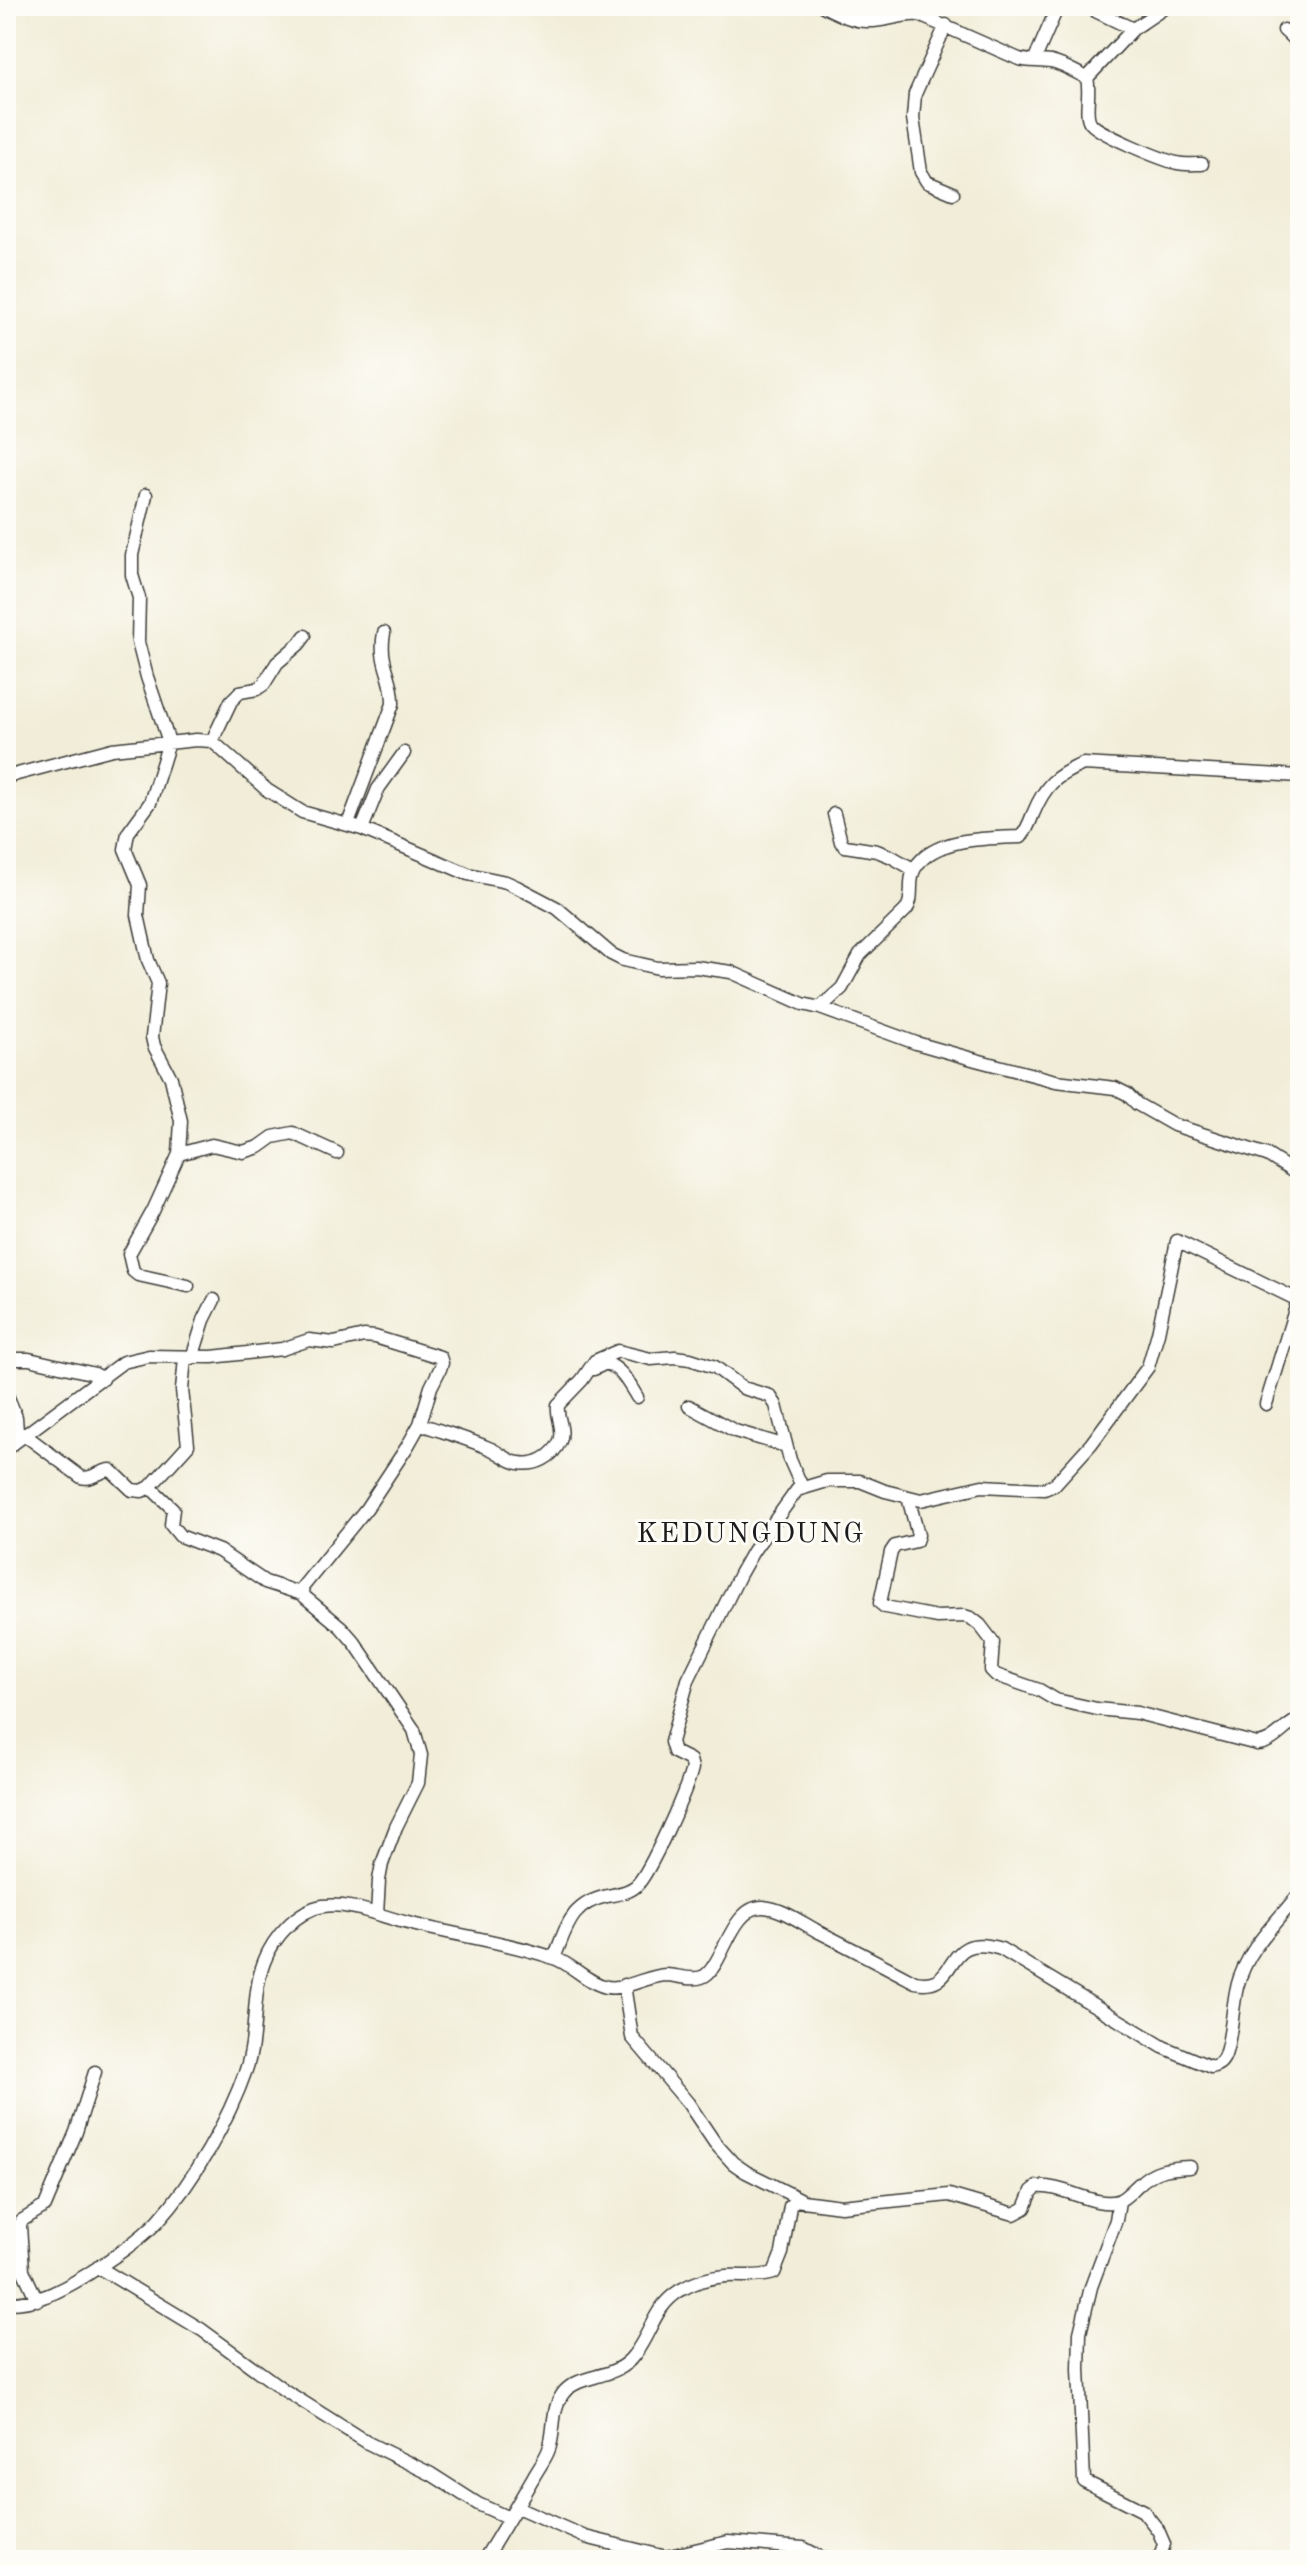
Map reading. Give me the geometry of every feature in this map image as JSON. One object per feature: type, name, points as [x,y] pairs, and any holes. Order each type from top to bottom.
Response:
[{"type":"street","points":[[823,6],[851,19],[868,22],[919,15],[1027,62],[1065,67],[1087,78],[1090,90],[1087,113],[1094,127],[1164,159],[1180,164],[1202,164]]},
{"type":"street","points":[[1034,61],[1058,6]]},
{"type":"street","points":[[1085,6],[1133,29]]},
{"type":"street","points":[[1087,78],[1133,29],[1167,6]]},
{"type":"street","points":[[946,25],[915,94],[913,118],[921,172],[927,182],[953,193]]},
{"type":"street","points":[[1284,30],[1300,45]]},
{"type":"street","points":[[146,495],[132,555],[132,575],[139,598],[138,642],[169,742],[150,803],[128,833],[125,849],[140,885],[138,915],[148,960],[158,983],[152,1037],[171,1078],[181,1121],[179,1154],[129,1254],[133,1271],[138,1275],[188,1286]]},
{"type":"street","points":[[348,824],[393,704],[393,690],[382,658],[384,633]]},
{"type":"street","points":[[212,741],[231,701],[240,692],[257,689],[264,684],[277,663],[305,636]]},
{"type":"street","points":[[6,777],[112,749],[169,742],[212,741],[285,803],[323,820],[362,829],[468,874],[517,887],[557,908],[611,954],[623,960],[658,968],[696,967],[731,972],[803,1004],[916,1043],[1056,1081],[1115,1088],[1174,1125],[1255,1150],[1300,1176]]},
{"type":"street","points":[[362,829],[378,789],[404,753]]},
{"type":"street","points":[[820,1008],[842,988],[860,955],[911,902],[913,869],[926,856],[954,842],[1021,837],[1047,786],[1063,773],[1083,764],[1300,776]]},
{"type":"street","points":[[834,814],[841,842],[845,846],[877,851],[913,869]]},
{"type":"street","points":[[179,1154],[212,1145],[243,1152],[259,1147],[273,1137],[293,1133],[337,1153]]},
{"type":"street","points":[[554,1958],[570,1917],[576,1911],[598,1898],[633,1889],[646,1873],[690,1778],[690,1760],[674,1752],[671,1742],[688,1680],[753,1551],[792,1495],[802,1487],[827,1481],[860,1481],[921,1500],[982,1486],[1044,1489],[1054,1485],[1067,1474],[1148,1367],[1177,1241],[1299,1300],[1266,1404]]},
{"type":"street","points":[[16,1432],[81,1477],[90,1478],[111,1470],[132,1490],[142,1491],[150,1487],[188,1445],[182,1390],[188,1358],[214,1300]]},
{"type":"street","points":[[6,1449],[16,1432],[103,1379],[123,1362],[136,1358],[188,1358],[263,1352],[309,1340],[334,1343],[364,1336],[436,1354],[442,1363],[420,1424],[366,1509],[302,1586],[302,1594]]},
{"type":"street","points":[[420,1424],[491,1448],[517,1463],[535,1463],[545,1459],[557,1447],[562,1436],[556,1410],[558,1405],[600,1358],[625,1351],[651,1359],[690,1359],[715,1367],[743,1388],[770,1396],[776,1405],[786,1446],[802,1487]]},
{"type":"street","points":[[6,1359],[29,1359],[95,1374],[103,1379]]},
{"type":"street","points":[[587,1372],[606,1363],[612,1365],[637,1397]]},
{"type":"street","points":[[6,1393],[16,1417],[16,1432]]},
{"type":"street","points":[[689,1406],[735,1431],[786,1446]]},
{"type":"street","points":[[150,1487],[173,1509],[171,1525],[180,1536],[219,1551],[272,1586],[302,1594],[341,1627],[414,1730],[421,1755],[418,1783],[382,1864],[377,1914]]},
{"type":"street","points":[[908,1497],[918,1535],[916,1541],[895,1546],[891,1552],[880,1603],[885,1607],[937,1617],[971,1618],[991,1637],[994,1647],[991,1670],[996,1675],[1039,1690],[1056,1700],[1137,1713],[1257,1744],[1265,1743],[1300,1719]]},
{"type":"street","points":[[6,2303],[37,2300],[65,2288],[156,2222],[177,2197],[217,2133],[246,2069],[264,1963],[274,1943],[296,1919],[320,1906],[336,1905],[377,1914],[554,1958],[607,1987],[665,1975],[702,1977],[709,1973],[741,1919],[752,1909],[763,1907],[779,1911],[915,1982],[927,1984],[946,1973],[962,1949],[986,1944],[1001,1949],[1163,2047],[1211,2067],[1220,2063],[1225,2056],[1232,2007],[1250,1953],[1300,1893]]},
{"type":"street","points":[[624,1985],[632,2037],[688,2103],[715,2143],[746,2172],[800,2199],[825,2206],[841,2206],[949,2195],[1014,2214],[1025,2208],[1032,2191],[1042,2186],[1107,2202],[1119,2201]]},
{"type":"street","points":[[37,2300],[23,2270],[21,2221],[45,2206],[76,2132],[95,2072]]},
{"type":"street","points":[[1159,2560],[1164,2544],[1158,2530],[1143,2511],[1084,2481],[1080,2333],[1091,2287],[1113,2228],[1119,2201],[1162,2168],[1190,2167]]},
{"type":"street","points":[[484,2560],[549,2449],[553,2416],[563,2393],[574,2384],[609,2374],[624,2366],[640,2346],[658,2311],[680,2291],[722,2276],[774,2273],[782,2253],[790,2206],[800,2199]]},
{"type":"street","points":[[98,2267],[202,2330],[284,2390],[368,2443],[431,2474],[478,2504],[513,2512],[585,2537],[666,2557],[728,2542],[803,2548],[826,2560]]},
{"type":"street","points":[[950,2560],[974,2560]]},
{"type":"district","name":"KEDUNGDUNG","points":[[751,1532]]}]
